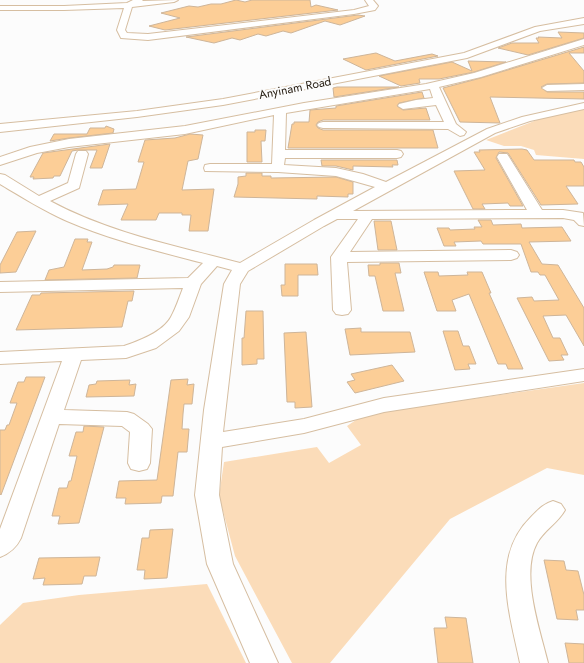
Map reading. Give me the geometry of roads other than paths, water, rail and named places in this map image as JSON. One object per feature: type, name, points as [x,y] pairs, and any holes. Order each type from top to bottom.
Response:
[{"type":"street","points":[[139,0],[130,5],[121,30],[124,36],[148,38],[366,10],[374,6],[369,0]]},
{"type":"street","points":[[0,8],[34,9],[130,5],[174,0]]},
{"type":"street","name":"Anyinam Road","points":[[0,128],[137,114],[224,102],[467,55],[538,29],[584,21]]},
{"type":"street","points":[[0,160],[34,150],[69,143],[185,130],[280,111],[433,86],[477,75],[584,42]]},
{"type":"street","points":[[433,86],[451,126]]},
{"type":"street","points":[[547,88],[584,88]]},
{"type":"street","points":[[403,106],[439,101]]},
{"type":"street","points":[[264,663],[220,564],[207,495],[214,410],[232,284],[242,268],[334,215],[474,140],[515,121],[543,113],[584,106]]},
{"type":"street","points":[[278,168],[280,111]]},
{"type":"street","points":[[137,114],[149,134]]},
{"type":"street","points":[[324,125],[451,126],[474,140]]},
{"type":"street","points":[[39,201],[74,185],[82,154]]},
{"type":"street","points":[[278,154],[397,154]]},
{"type":"street","points":[[503,157],[537,214]]},
{"type":"street","points":[[210,168],[278,168],[336,172],[358,177],[387,187]]},
{"type":"street","points":[[0,178],[72,218],[124,237],[242,268]]},
{"type":"street","points":[[334,215],[569,214],[578,216],[584,222]]},
{"type":"street","points":[[342,310],[339,256],[368,215]]},
{"type":"street","points":[[339,256],[511,255]]},
{"type":"street","points":[[0,358],[126,352],[150,344],[173,326],[180,317],[194,283],[214,260]]},
{"type":"street","points":[[0,287],[194,283]]},
{"type":"street","points":[[0,547],[9,538],[73,355]]},
{"type":"street","points":[[212,441],[304,426],[384,405],[584,375]]},
{"type":"street","points":[[51,417],[127,419],[133,422],[141,428],[139,463]]},
{"type":"street","points":[[534,663],[518,585],[518,561],[526,539],[552,510]]}]
